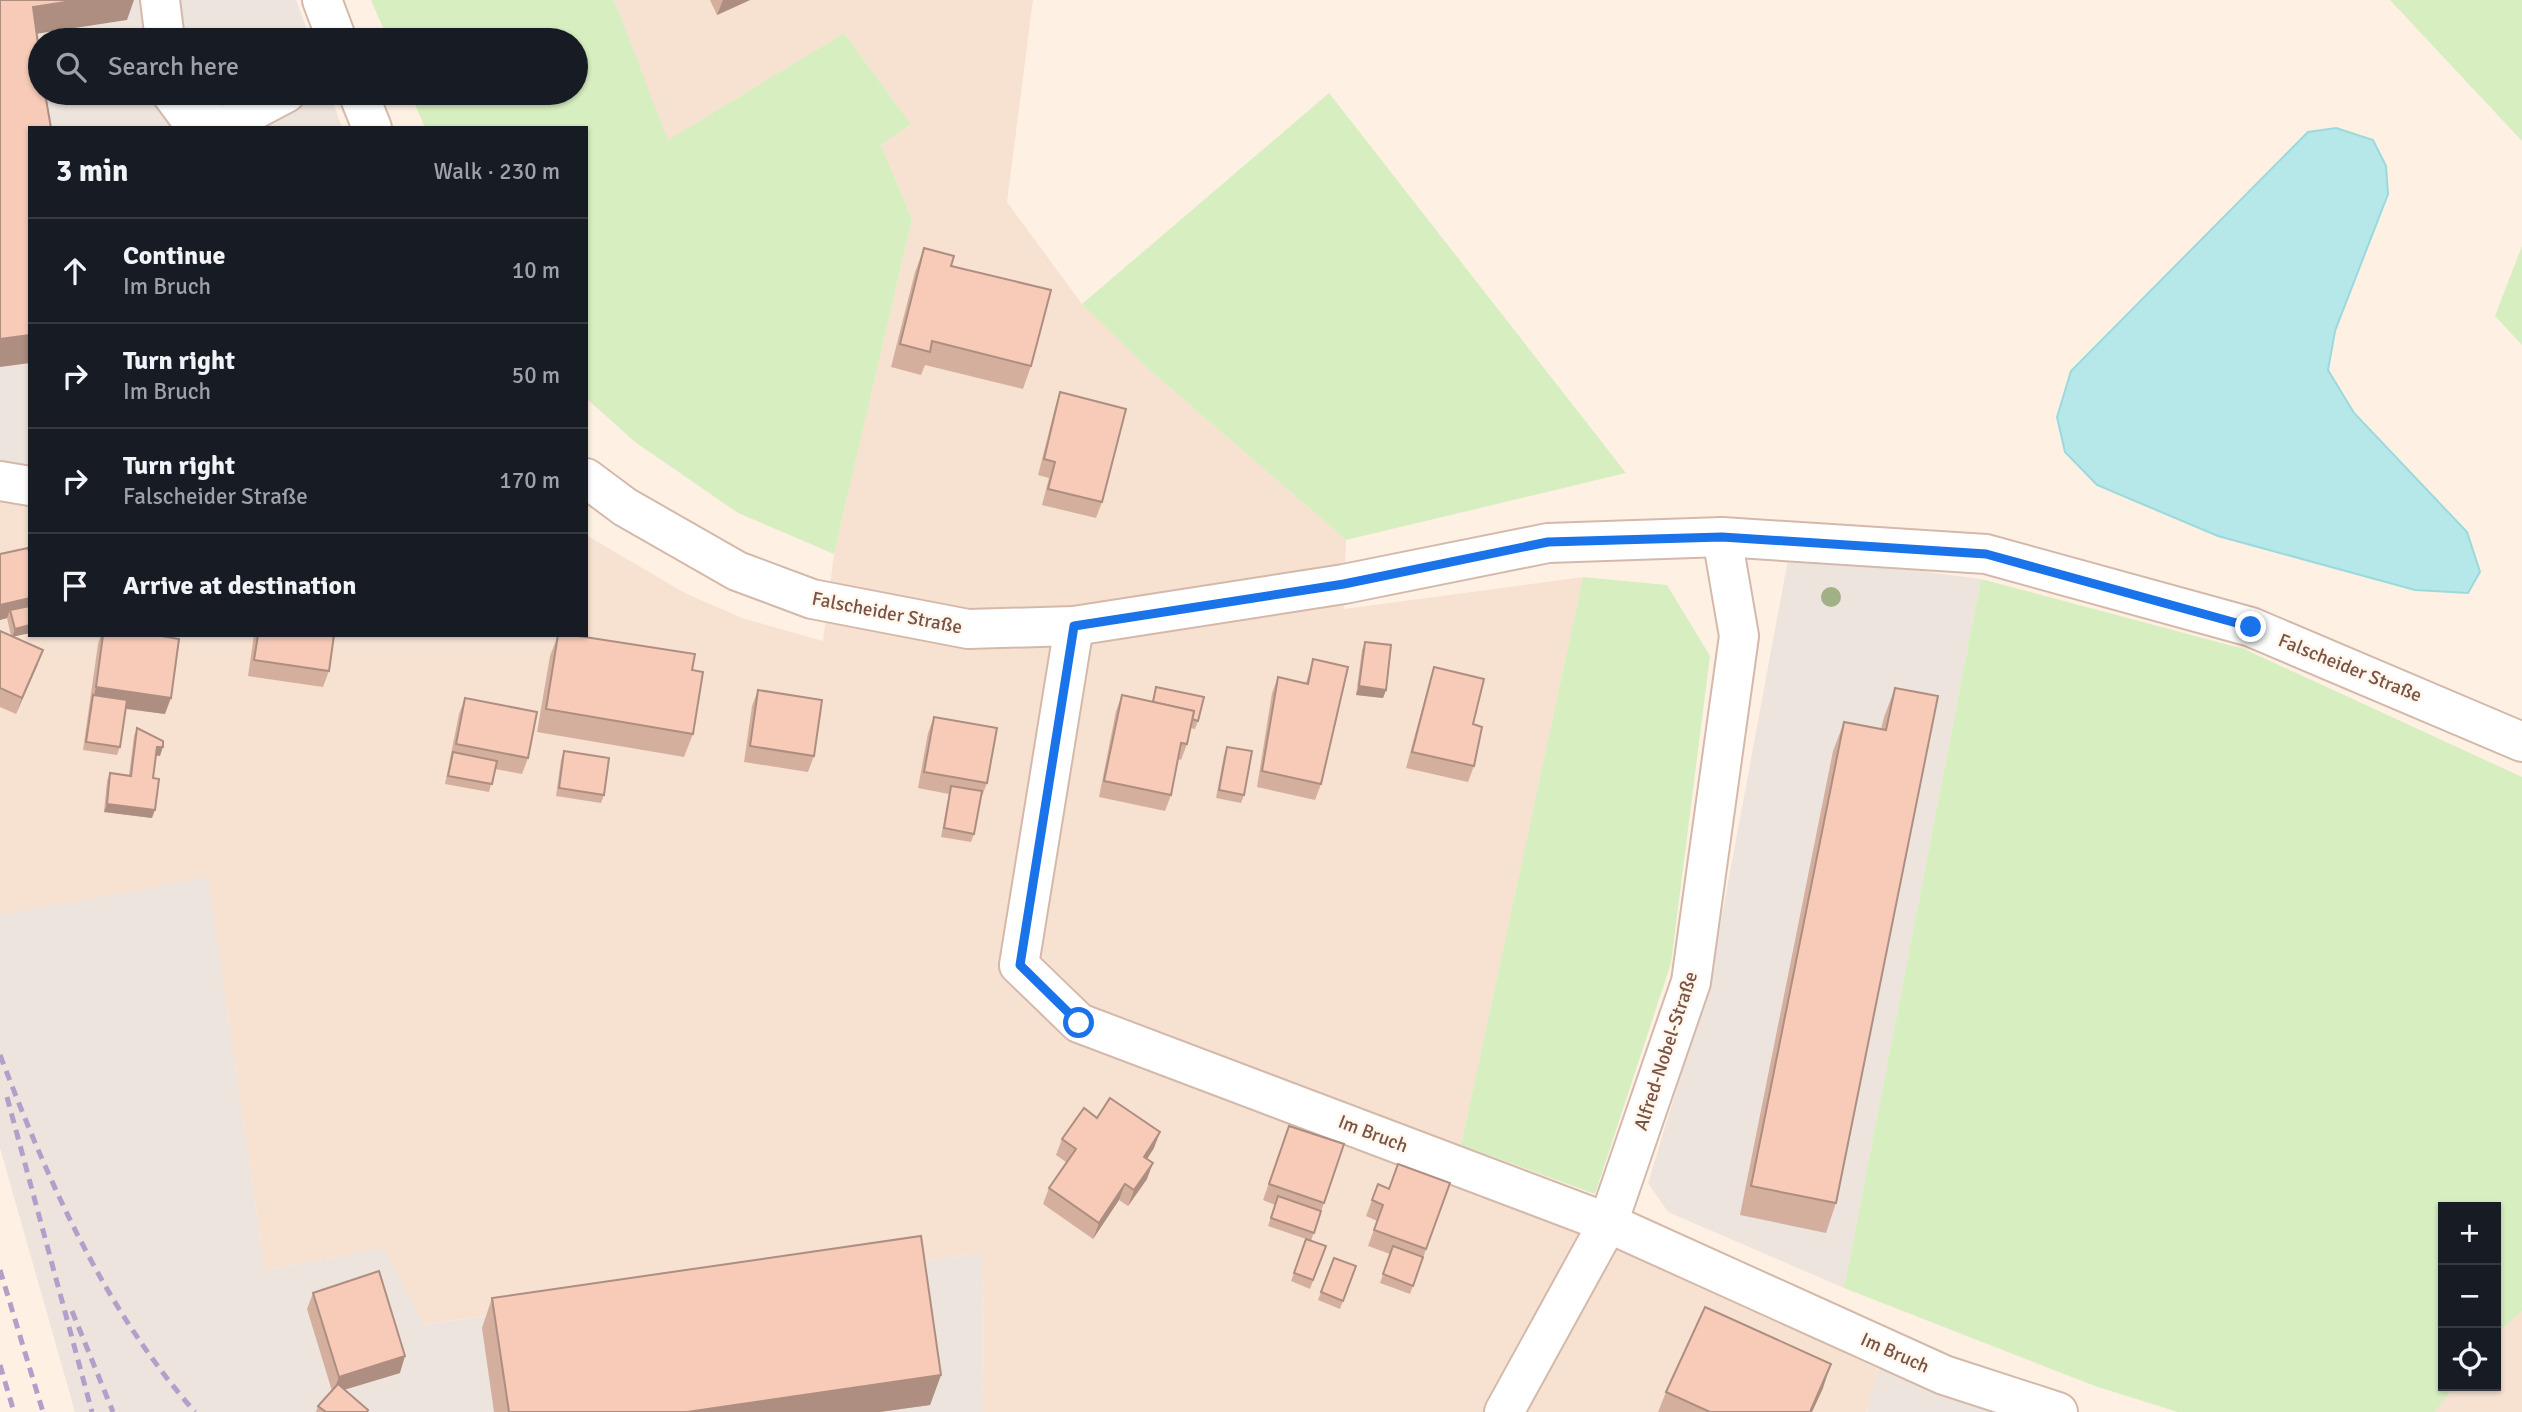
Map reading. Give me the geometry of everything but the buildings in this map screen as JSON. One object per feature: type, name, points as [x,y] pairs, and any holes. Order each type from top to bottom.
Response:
[{"type":"street","points":[[160,0],[164,28]]},
{"type":"street","points":[[322,0],[332,28]]},
{"type":"street","points":[[180,105],[191,120],[226,125],[264,105]]},
{"type":"street","points":[[363,105],[371,126]]},
{"type":"street","name":"Falscheider Straße","points":[[588,479],[625,507],[737,571],[812,599],[968,629],[1074,626],[1344,584],[1548,542],[1722,537],[1986,554],[2251,627],[2522,742]]},
{"type":"street","points":[[0,481],[28,486]]},
{"type":"street","name":"Alfred-Nobel-Straße","points":[[1504,1412],[1608,1223],[1691,982],[1739,636],[1722,537]]},
{"type":"street","name":"Im Bruch","points":[[1074,626],[1020,965],[1079,1023],[1608,1223],[1944,1376],[2058,1412]]},
{"type":"shaded area","points":[[0,0],[296,0],[306,28],[28,28],[28,105],[334,105],[341,126],[28,126],[28,467],[0,462]]},
{"type":"shaded area","points":[[614,0],[1033,0],[1007,202],[1082,304],[1145,366],[1346,540],[1344,609],[1583,577],[1461,1145],[1565,1221],[1878,1369],[1867,1412],[983,1412],[982,1253],[423,1324],[384,1248],[265,1270],[208,878],[0,915],[0,462],[28,467],[28,637],[588,637],[588,536],[685,593],[742,618],[823,641],[834,554],[912,219],[881,145],[911,124],[844,33],[667,141]]},
{"type":"shaded area","points":[[1789,554],[1981,579],[1844,1288],[1668,1212],[1648,1183],[1710,980]]},
{"type":"shaded area","points":[[208,877],[265,1270],[384,1248],[424,1324],[982,1253],[983,1412],[75,1412],[0,1148],[0,915]]},
{"type":"shaded area","points":[[2522,1311],[2522,1412],[2435,1412],[2451,1391],[2501,1391],[2501,1330]]},
{"type":"shaded area","points":[[1878,1369],[2006,1412],[1867,1412]]},
{"type":"green space","points":[[371,0],[614,0],[668,140],[844,33],[911,124],[881,145],[912,219],[834,554],[738,513],[635,442],[588,400],[588,126],[424,126],[415,105],[588,105],[588,28],[383,28]]},
{"type":"green space","points":[[2390,0],[2522,0],[2522,141]]},
{"type":"green space","points":[[1329,93],[1626,473],[1346,540],[1145,366],[1082,304]]},
{"type":"green space","points":[[2522,246],[2522,345],[2495,316]]},
{"type":"green space","points":[[1583,577],[1667,585],[1710,656],[1671,963],[1595,1194],[1461,1145]]},
{"type":"green space","points":[[1981,579],[2244,649],[2522,777],[2522,1311],[2501,1330],[2501,1202],[2438,1202],[2438,1391],[2451,1391],[2435,1412],[2178,1412],[2095,1386],[1844,1288]]},
{"type":"water","points":[[2336,128],[2373,140],[2386,166],[2388,194],[2335,331],[2328,370],[2354,413],[2467,532],[2480,572],[2468,593],[2415,590],[2218,536],[2097,485],[2065,452],[2057,417],[2071,371],[2308,132]]},
{"type":"railway","points":[[0,1055],[59,1197],[106,1288],[133,1331],[195,1412]]},
{"type":"railway","points":[[7,1097],[92,1412]]},
{"type":"railway","points":[[0,1270],[43,1412]]},
{"type":"railway","points":[[72,1311],[113,1412]]},
{"type":"railway","points":[[0,1365],[14,1412]]},
{"type":"route","points":[[1079,1023],[1020,965],[1074,626],[1344,584],[1548,542],[1722,537],[1986,554],[2251,627]]}]
